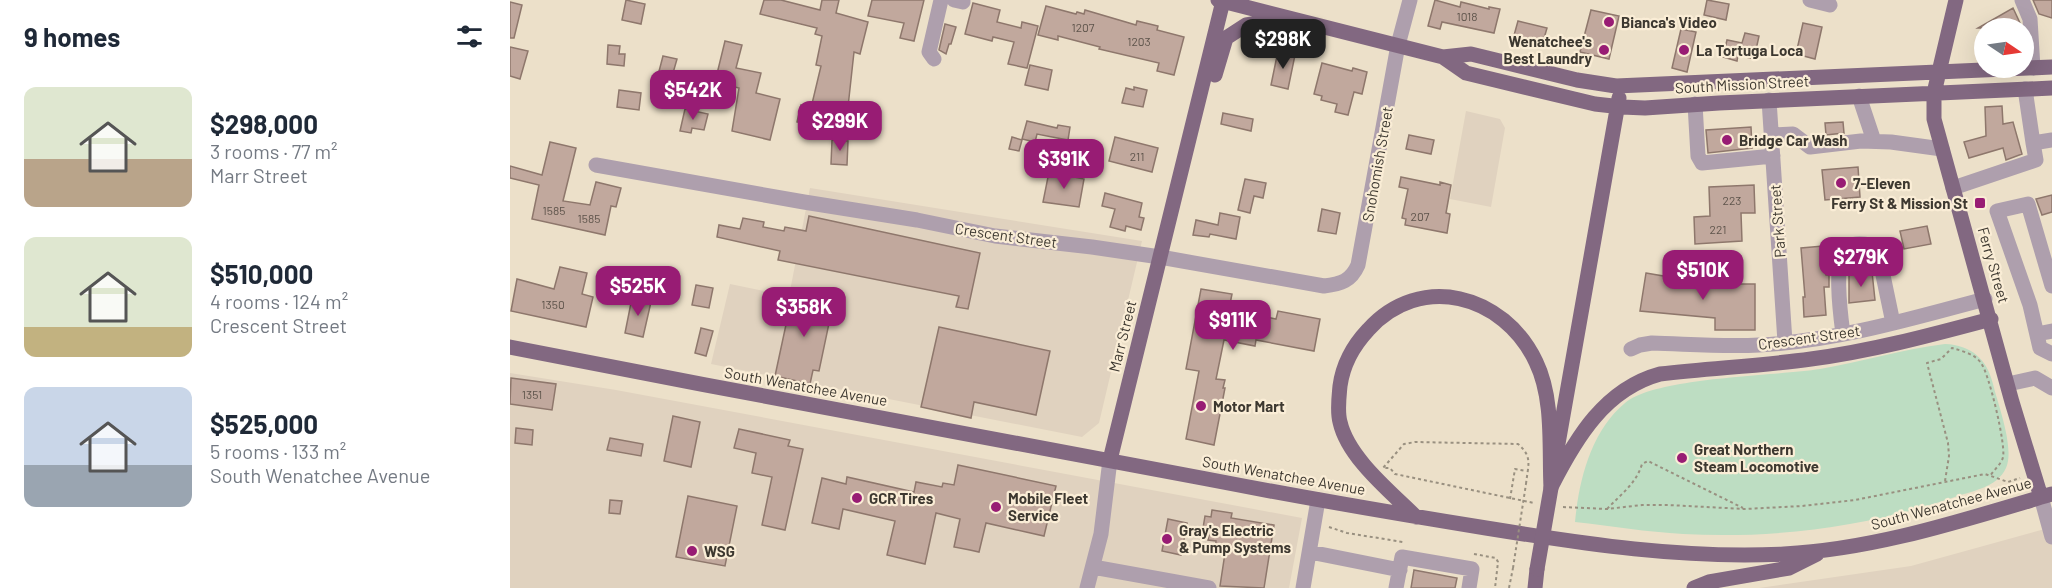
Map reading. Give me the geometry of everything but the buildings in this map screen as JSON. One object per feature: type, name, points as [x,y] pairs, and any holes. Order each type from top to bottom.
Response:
[{"type":"main road","name":"South Mission Street","points":[[1220,0],[1443,57],[1466,73],[1595,104],[1617,107],[1645,108],[1769,100],[2052,88]]},
{"type":"main road","name":"Marr Street","points":[[1110,460],[1201,93],[1220,0]]},
{"type":"main road","name":"Ferry Street","points":[[1956,0],[1934,93],[1934,119],[2034,474],[2047,496]]},
{"type":"main road","name":"Marr Street","points":[[1201,93],[1212,86],[1226,38],[1246,25],[1288,18]]},
{"type":"main road","name":"South Mission Street","points":[[1443,57],[1471,54],[1577,80],[1622,86],[1974,71]]},
{"type":"main road","name":"South Mission Street","points":[[2034,68],[2052,67]]},
{"type":"main road","points":[[1535,588],[1622,86]]},
{"type":"main road","points":[[1416,517],[1349,445],[1340,422],[1339,398],[1341,374],[1348,356],[1360,338],[1378,319],[1402,304],[1430,297],[1457,299],[1482,305],[1516,330],[1529,350],[1544,383],[1549,429],[1551,488]]},
{"type":"main road","points":[[1551,488],[1568,455],[1597,414],[1627,387],[1645,378],[1668,373],[1771,364],[1852,353],[1990,320]]},
{"type":"main road","name":"South Wenatchee Avenue","points":[[510,347],[1318,500],[1572,542],[1655,551],[1745,555],[1824,550],[1895,539],[2047,496]]},
{"type":"main road","points":[[1694,588],[1709,582],[1790,568],[1824,550]]},
{"type":"street","points":[[934,60],[929,52],[941,0]]},
{"type":"street","points":[[954,0],[963,2],[963,0]]},
{"type":"street","name":"Snohomish Street","points":[[1348,280],[1354,274],[1360,255],[1398,45],[1410,0]]},
{"type":"street","points":[[1809,0],[1830,5]]},
{"type":"street","points":[[2022,0],[2030,18]]},
{"type":"street","points":[[1953,188],[2036,160],[2025,89]]},
{"type":"street","points":[[1859,96],[1874,141]]},
{"type":"street","name":"Park Street","points":[[1769,100],[1785,342]]},
{"type":"street","points":[[1695,104],[1698,156],[1702,163],[1773,156]]},
{"type":"street","points":[[1772,135],[1793,134],[1810,147],[1874,141],[1942,149]]},
{"type":"street","points":[[2034,143],[2052,140]]},
{"type":"street","name":"Crescent Street","points":[[596,165],[917,220],[995,237],[1160,257],[1324,286],[1348,280]]},
{"type":"street","points":[[2052,285],[2028,204],[1997,211],[2027,294],[2040,348],[2052,354]]},
{"type":"street","points":[[1843,334],[1839,283],[1840,264],[1843,251],[1847,246],[1871,245],[1879,256],[1898,322]]},
{"type":"street","name":"Crescent Street","points":[[1631,349],[1652,343],[1732,346],[1843,334],[1985,299]]},
{"type":"street","points":[[2037,334],[2052,331]]},
{"type":"street","points":[[2008,384],[2035,378],[2052,388]]},
{"type":"street","name":"Marr Street","points":[[1087,588],[1101,534],[1110,460]]},
{"type":"street","name":"Ferry Street","points":[[2047,496],[2052,537]]},
{"type":"street","points":[[1303,588],[1318,500]]},
{"type":"street","points":[[1310,552],[1400,570]]},
{"type":"street","points":[[1396,588],[1402,557],[1472,569],[1469,588]]},
{"type":"street","points":[[1093,567],[1209,588]]},
{"type":"path","points":[[1945,481],[1948,443],[1927,363],[1941,359],[1952,348],[1968,352],[1981,362],[1987,377],[2003,440],[2003,458],[1990,476]]},
{"type":"path","points":[[1509,588],[1513,568],[1526,484],[1528,471],[1527,452],[1518,444],[1415,442],[1404,444],[1383,468],[1390,468],[1395,474],[1510,499],[1543,504]]},
{"type":"path","points":[[1607,509],[1631,485],[1639,474],[1642,464],[1647,460],[1745,508]]},
{"type":"path","points":[[1510,499],[1515,469],[1528,471]]},
{"type":"path","points":[[1554,506],[1575,509],[1607,509],[1642,505],[1745,508],[1802,506],[1855,500],[1985,474],[2008,482],[2034,474]]},
{"type":"shaded area","points":[[1466,111],[1500,119],[1505,128],[1491,207],[1450,199]]},
{"type":"shaded area","points":[[810,188],[1142,241],[1099,423],[1082,437],[711,364],[730,284],[789,296]]},
{"type":"shaded area","points":[[510,373],[616,390],[1302,518],[1289,588],[510,588]]},
{"type":"shaded area","points":[[2052,527],[2052,588],[1759,588],[1911,566]]},
{"type":"green space","points":[[1945,344],[1963,347],[1976,355],[1987,367],[1990,375],[2005,426],[2008,460],[2002,475],[1990,484],[1975,491],[1887,517],[1819,529],[1751,535],[1717,535],[1683,534],[1575,522],[1584,473],[1595,442],[1613,414],[1640,394],[1688,383],[1820,369]]},
{"type":"place","name":"Bianca's Video","points":[[1609,22]]},
{"type":"place","name":"Wenatchee's Best Laundry","points":[[1604,50]]},
{"type":"place","name":"La Tortuga Loca","points":[[1684,50]]},
{"type":"place","name":"Bridge Car Wash","points":[[1727,140]]},
{"type":"place","name":"7-Eleven","points":[[1841,183]]},
{"type":"place","name":"Ferry St & Mission St","points":[[1980,203]]},
{"type":"place","name":"Motor Mart","points":[[1201,406]]},
{"type":"place","name":"Great Northern Steam Locomotive","points":[[1682,458]]},
{"type":"place","name":"GCR Tires","points":[[857,498]]},
{"type":"place","name":"Mobile Fleet Service","points":[[996,507]]},
{"type":"place","name":"Gray's Electric & Pump Systems","points":[[1167,539]]},
{"type":"place","name":"WSG","points":[[692,551]]}]
